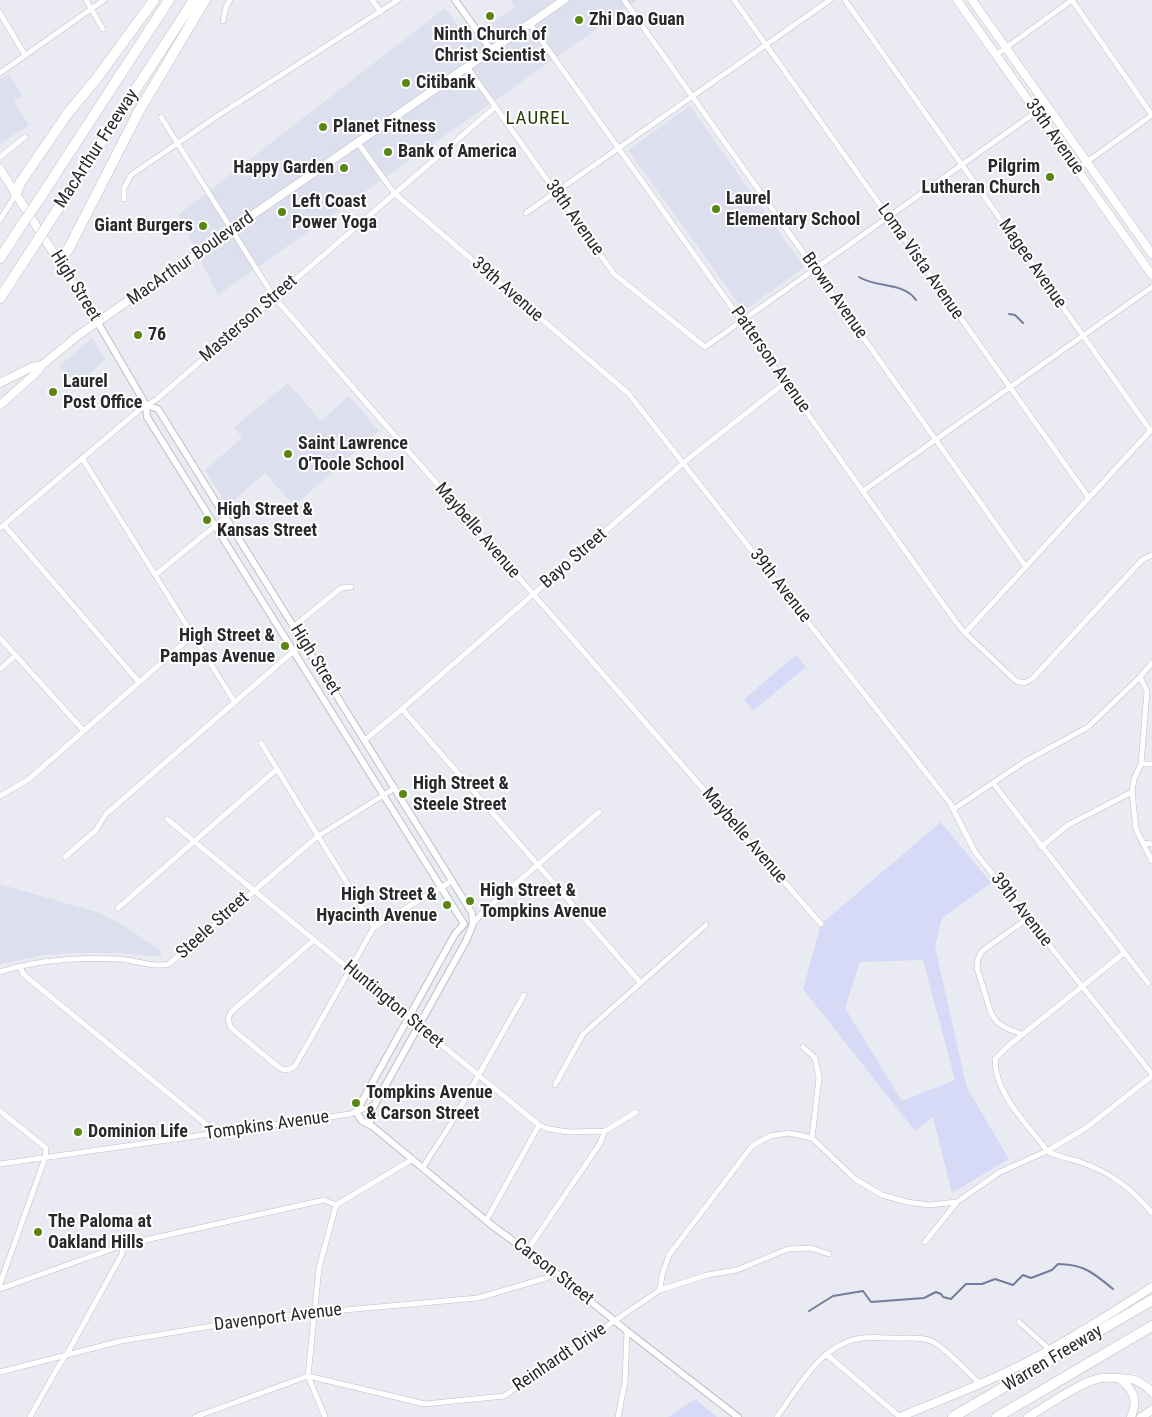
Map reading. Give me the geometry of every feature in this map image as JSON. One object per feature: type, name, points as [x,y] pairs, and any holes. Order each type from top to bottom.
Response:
[{"type":"highway","points":[[16,194],[20,183],[68,113],[154,0]]},
{"type":"highway","name":"MacArthur Freeway","points":[[0,258],[169,0]]},
{"type":"highway","name":"MacArthur Freeway","points":[[0,298],[194,0]]},
{"type":"highway","points":[[59,260],[68,250],[138,111],[205,0]]},
{"type":"highway","points":[[0,254],[20,229]]},
{"type":"highway","name":"Warren Freeway","points":[[953,1417],[1152,1300]]},
{"type":"highway","name":"Warren Freeway","points":[[997,1417],[1152,1326]]},
{"type":"main road","name":"MacArthur Boulevard","points":[[0,405],[36,373],[42,365],[98,322],[564,0]]},
{"type":"main road","name":"35th Avenue","points":[[957,0],[1152,275]]},
{"type":"main road","name":"35th Avenue","points":[[972,0],[1152,254]]},
{"type":"main road","name":"High Street","points":[[0,169],[98,322]]},
{"type":"main road","name":"MacArthur Boulevard","points":[[0,383],[32,367],[42,365]]},
{"type":"main road","points":[[900,1417],[980,1384],[1049,1349],[1152,1287]]},
{"type":"main road","points":[[1028,1417],[1092,1380],[1106,1377],[1129,1378],[1152,1392]]},
{"type":"main road","points":[[1119,1378],[1130,1388],[1135,1397],[1135,1408],[1131,1417]]},
{"type":"main road","points":[[1141,1417],[1152,1410]]},
{"type":"street","points":[[86,0],[103,29]]},
{"type":"street","points":[[0,73],[104,0]]},
{"type":"street","points":[[223,21],[226,7],[230,0]]},
{"type":"street","points":[[372,0],[381,12]]},
{"type":"street","points":[[124,199],[124,188],[131,174],[398,0]]},
{"type":"street","points":[[455,0],[491,50]]},
{"type":"street","name":"Brown Avenue","points":[[624,0],[1026,567]]},
{"type":"street","name":"Loma Vista Avenue","points":[[734,0],[1089,498]]},
{"type":"street","points":[[526,213],[830,0]]},
{"type":"street","name":"Magee Avenue","points":[[845,0],[1082,336],[1151,429]]},
{"type":"street","points":[[996,55],[1072,0],[1152,115],[1077,169]]},
{"type":"street","points":[[0,13],[25,55]]},
{"type":"street","name":"Patterson Avenue","points":[[530,24],[965,633],[1016,681],[1024,683],[1032,679],[1142,560],[1152,555]]},
{"type":"street","name":"38th Avenue","points":[[467,67],[614,274],[705,347],[742,321]]},
{"type":"street","points":[[742,321],[1046,105]]},
{"type":"street","name":"Masterson Street","points":[[2,527],[82,458],[146,405],[156,399],[495,107]]},
{"type":"street","name":"Maybelle Avenue","points":[[161,117],[274,297],[821,924]]},
{"type":"street","points":[[0,157],[25,137]]},
{"type":"street","name":"39th Avenue","points":[[358,143],[394,193],[628,393],[954,809],[975,852],[1152,1075]]},
{"type":"street","points":[[0,220],[16,194]]},
{"type":"street","points":[[863,491],[1152,287]]},
{"type":"street","name":"High Street","points":[[98,322],[146,405],[147,417],[216,524],[464,924]]},
{"type":"street","name":"Bayo Street","points":[[365,740],[402,710],[684,464],[786,382]]},
{"type":"street","name":"High Street","points":[[146,405],[158,409],[226,517],[472,912],[472,924]]},
{"type":"street","points":[[965,633],[1151,429]]},
{"type":"street","points":[[82,458],[234,701]]},
{"type":"street","points":[[156,575],[226,517]]},
{"type":"street","points":[[2,527],[139,682]]},
{"type":"street","points":[[294,627],[341,588],[350,587]]},
{"type":"street","points":[[0,796],[29,778],[193,635]]},
{"type":"street","points":[[0,638],[83,730]]},
{"type":"street","points":[[65,857],[96,830],[106,814],[303,643]]},
{"type":"street","points":[[0,669],[15,656]]},
{"type":"street","points":[[954,809],[1024,762],[1088,727],[1140,677],[1152,662]]},
{"type":"street","points":[[1140,677],[1146,692],[1141,764],[1134,779],[1132,792],[1136,829],[1152,862]]},
{"type":"street","points":[[402,710],[640,982]]},
{"type":"street","points":[[260,743],[374,926]]},
{"type":"street","points":[[1141,764],[1152,764]]},
{"type":"street","points":[[118,908],[276,769]]},
{"type":"street","points":[[993,783],[1148,983]]},
{"type":"street","name":"Steele Street","points":[[0,972],[20,966],[61,959],[81,958],[123,959],[160,965],[169,964],[318,836],[395,788]]},
{"type":"street","points":[[1041,847],[1068,825],[1132,792]]},
{"type":"street","points":[[472,924],[464,924],[455,934],[356,1112],[366,1124],[370,1124],[370,1113],[466,941],[472,924],[482,913],[599,812]]},
{"type":"street","name":"Huntington Street","points":[[168,819],[539,1125],[549,1129],[569,1132],[605,1131],[636,1112]]},
{"type":"street","points":[[1142,843],[1152,844]]},
{"type":"street","points":[[314,940],[231,1012],[228,1019],[231,1028],[281,1069],[288,1070],[295,1066],[374,926],[452,881]]},
{"type":"street","points":[[1021,1034],[997,1022],[991,1013],[977,968],[978,959],[982,951],[1027,918]]},
{"type":"street","points":[[555,1085],[583,1034],[706,925]]},
{"type":"street","points":[[1124,954],[1021,1034],[995,1059],[995,1070],[1006,1097],[1047,1151],[1056,1156],[1096,1168],[1116,1178],[1135,1193],[1152,1213]]},
{"type":"street","points":[[20,966],[23,974],[207,1125],[209,1135]]},
{"type":"street","points":[[423,1167],[452,1122],[524,996]]},
{"type":"street","points":[[803,1047],[815,1058],[819,1078],[812,1138]]},
{"type":"street","points":[[925,1242],[958,1202],[1000,1172],[1047,1151],[1086,1128],[1152,1075]]},
{"type":"street","name":"Tompkins Avenue","points":[[0,1164],[209,1135],[356,1112],[375,1105]]},
{"type":"street","points":[[0,1110],[46,1148],[45,1158],[0,1284]]},
{"type":"street","name":"Carson Street","points":[[370,1124],[486,1221],[556,1273],[627,1331],[714,1396],[738,1417]]},
{"type":"street","points":[[486,1221],[539,1125]]},
{"type":"street","points":[[526,1252],[599,1146],[605,1131]]},
{"type":"street","points":[[660,1290],[662,1275],[669,1255],[752,1146],[770,1136],[789,1133],[812,1138],[855,1178],[882,1195],[907,1202],[929,1205],[958,1202]]},
{"type":"street","points":[[325,1417],[308,1376],[319,1268],[336,1205],[413,1159]]},
{"type":"street","points":[[0,1289],[123,1245],[324,1200],[336,1205]]},
{"type":"street","points":[[30,1417],[122,1254],[123,1245]]},
{"type":"street","name":"Reinhardt Drive","points":[[308,1376],[425,1404],[504,1396],[660,1290],[707,1274],[737,1270],[788,1249],[811,1248],[829,1254]]},
{"type":"street","name":"Davenport Avenue","points":[[0,1372],[121,1342],[267,1317],[478,1298],[546,1278],[556,1273]]},
{"type":"street","points":[[1019,1322],[1049,1349]]},
{"type":"street","points":[[618,1417],[625,1382],[627,1331]]},
{"type":"street","points":[[777,1417],[815,1365],[826,1354],[840,1344],[862,1338],[922,1339],[932,1341],[980,1384]]},
{"type":"street","points":[[826,1354],[900,1417]]},
{"type":"street","points":[[195,1417],[308,1376]]},
{"type":"shaded area","points":[[511,0],[638,0],[218,295],[178,215],[445,8],[468,40],[515,7]]},
{"type":"shaded area","points":[[9,74],[23,96],[14,101],[29,125],[0,144],[0,79]]},
{"type":"shaded area","name":"Laurel Elementary School","points":[[690,106],[804,267],[744,311],[628,150]]},
{"type":"shaded area","points":[[92,338],[106,359],[77,385],[59,366]]},
{"type":"shaded area","name":"Saint Lawrence O'Toole School","points":[[288,383],[321,421],[349,396],[379,431],[294,506],[265,473],[227,506],[205,470],[242,438],[234,427]]},
{"type":"shaded area","points":[[796,655],[806,667],[753,711],[744,699]]},
{"type":"shaded area","points":[[941,822],[991,883],[942,918],[935,947],[967,1088],[1009,1159],[952,1193],[933,1117],[915,1131],[803,989],[821,924]],"holes":[[[923,960],[955,1080],[902,1101],[845,1008],[860,962]]]},
{"type":"shaded area","points":[[0,884],[100,913],[123,925],[160,950],[162,957],[118,953],[74,953],[45,955],[0,964]]},
{"type":"shaded area","points":[[695,1399],[717,1417],[668,1417]]},
{"type":"waterway","points":[[859,277],[873,283],[904,290],[916,300]]},
{"type":"waterway","points":[[1009,314],[1015,315],[1023,323]]},
{"type":"waterway","points":[[809,1311],[833,1296],[863,1291],[871,1302],[924,1298],[936,1292],[943,1297],[951,1299],[966,1284],[982,1284],[995,1279],[1013,1285],[1023,1275],[1031,1278],[1052,1270],[1058,1264],[1067,1264],[1088,1270],[1113,1289]]},
{"type":"place","name":"Ninth Church of Christ Scientist","points":[[490,16]]},
{"type":"place","name":"Zhi Dao Guan","points":[[579,20]]},
{"type":"place","name":"Citibank","points":[[406,83]]},
{"type":"place","name":"Planet Fitness","points":[[323,127]]},
{"type":"place","name":"Bank of America","points":[[388,152]]},
{"type":"place","name":"Happy Garden","points":[[344,168]]},
{"type":"place","name":"Pilgrim Lutheran Church","points":[[1050,177]]},
{"type":"place","name":"Laurel Elementary School","points":[[716,209]]},
{"type":"place","name":"Left Coast Power Yoga","points":[[282,212]]},
{"type":"place","name":"Giant Burgers","points":[[203,226]]},
{"type":"place","name":"76","points":[[138,335]]},
{"type":"place","name":"Laurel Post Office","points":[[53,392]]},
{"type":"place","name":"Saint Lawrence O'Toole School","points":[[288,454]]},
{"type":"place","name":"High Street & Kansas Street","points":[[207,520]]},
{"type":"place","name":"High Street & Pampas Avenue","points":[[285,646]]},
{"type":"place","name":"High Street & Steele Street","points":[[403,794]]},
{"type":"place","name":"High Street & Tompkins Avenue","points":[[470,901]]},
{"type":"place","name":"High Street & Hyacinth Avenue","points":[[447,905]]},
{"type":"place","name":"Tompkins Avenue & Carson Street","points":[[356,1103]]},
{"type":"place","name":"Dominion Life","points":[[78,1132]]},
{"type":"place","name":"The Paloma at Oakland Hills","points":[[38,1232]]},
{"type":"district","name":"LAUREL","points":[[538,119]]}]
